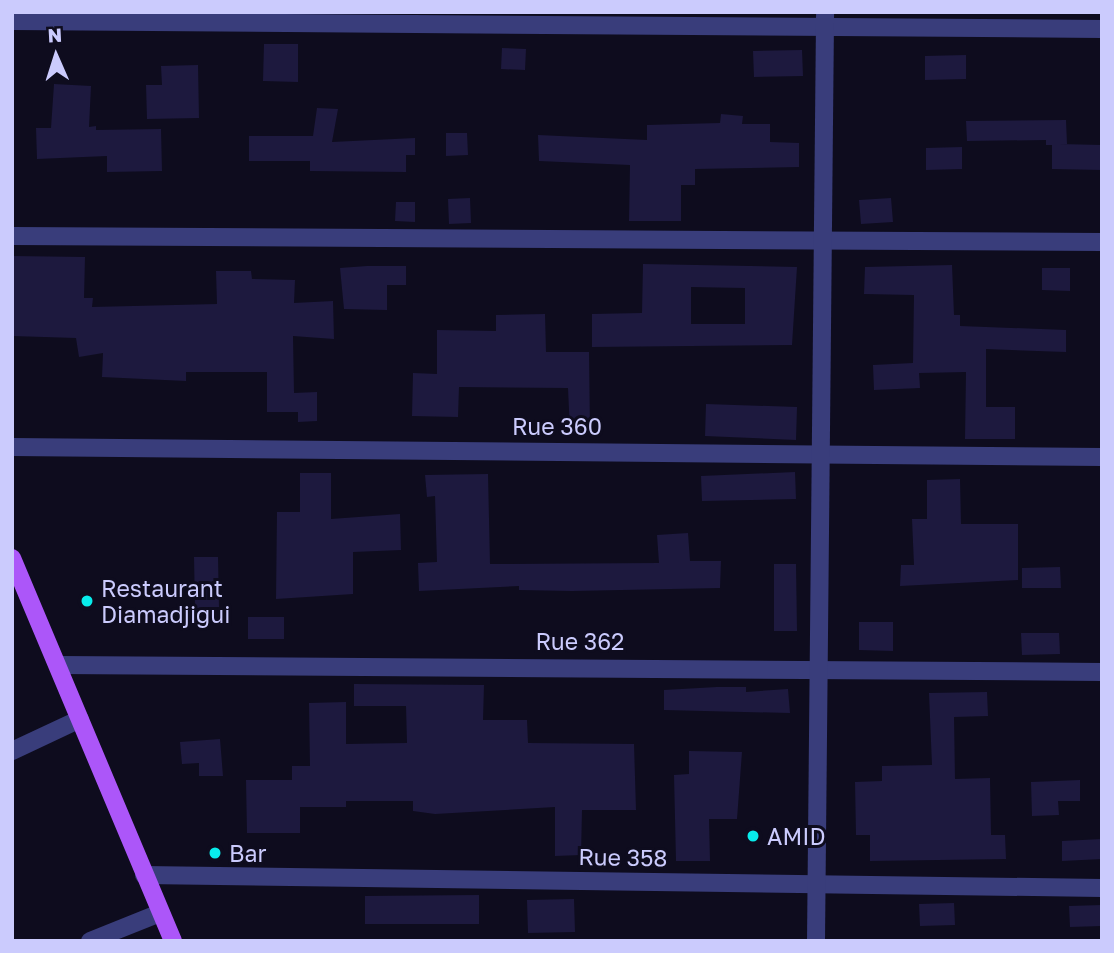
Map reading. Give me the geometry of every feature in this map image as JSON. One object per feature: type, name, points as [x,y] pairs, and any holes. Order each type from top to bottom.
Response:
[{"type":"main road","points":[[12,558],[173,941]]},
{"type":"street","points":[[816,941],[825,18]]},
{"type":"street","points":[[12,21],[825,18],[1102,29]]},
{"type":"street","points":[[12,236],[1102,242]]},
{"type":"street","name":"Rue 360","points":[[12,447],[821,452],[1102,457]]},
{"type":"street","name":"Rue 362","points":[[58,665],[818,667],[1102,671]]},
{"type":"street","points":[[12,751],[80,719]]},
{"type":"street","name":"Rue 358","points":[[144,875],[1102,888]]},
{"type":"street","points":[[90,941],[160,913]]},
{"type":"building","points":[[264,44],[298,44],[298,82],[263,81]]},
{"type":"building","points":[[502,48],[526,49],[525,70],[501,69]]},
{"type":"building","points":[[802,50],[803,76],[754,77],[753,51]]},
{"type":"building","points":[[966,55],[966,79],[925,80],[925,56]]},
{"type":"building","points":[[198,65],[199,118],[147,119],[146,85],[162,85],[161,66]]},
{"type":"building","points":[[54,84],[91,86],[89,127],[96,126],[96,130],[161,129],[162,171],[107,172],[107,156],[37,159],[36,128],[51,128]]},
{"type":"building","points":[[317,108],[338,109],[332,142],[415,138],[415,155],[406,155],[406,172],[310,171],[310,161],[249,161],[249,136],[313,136]]},
{"type":"building","points":[[721,114],[743,116],[742,124],[770,124],[770,142],[799,143],[799,167],[695,169],[695,185],[681,185],[681,221],[629,221],[630,165],[539,161],[538,135],[647,140],[647,125],[720,123]]},
{"type":"building","points":[[1066,120],[1067,144],[1059,144],[1102,145],[1102,170],[1052,169],[1052,145],[1046,145],[1046,140],[967,141],[966,121]]},
{"type":"building","points":[[446,133],[467,133],[468,155],[446,156]]},
{"type":"building","points":[[962,147],[962,169],[926,170],[926,148]]},
{"type":"building","points":[[470,198],[471,223],[449,224],[448,199]]},
{"type":"building","points":[[891,198],[893,222],[861,224],[859,200]]},
{"type":"building","points":[[396,202],[415,202],[415,222],[395,221]]},
{"type":"building","points":[[12,256],[85,257],[84,298],[93,298],[92,307],[217,304],[216,271],[251,271],[252,279],[295,280],[294,303],[333,301],[334,339],[293,336],[294,393],[317,392],[317,421],[298,422],[298,412],[267,412],[267,372],[186,372],[186,381],[102,377],[103,353],[79,357],[76,338],[12,336]]},
{"type":"building","points":[[643,264],[797,267],[792,345],[592,347],[592,314],[642,313]],"holes":[[[691,287],[745,288],[745,324],[691,324]]]},
{"type":"building","points":[[952,265],[954,315],[960,315],[960,326],[1066,330],[1066,352],[986,349],[986,407],[1015,407],[1015,439],[965,439],[966,372],[919,373],[920,388],[874,390],[873,365],[913,363],[914,295],[864,294],[865,267]]},
{"type":"building","points":[[406,266],[406,285],[387,285],[387,310],[344,309],[340,268]]},
{"type":"building","points":[[1042,268],[1070,268],[1070,291],[1042,290]]},
{"type":"building","points":[[545,314],[546,352],[589,352],[590,431],[570,432],[568,388],[459,387],[458,417],[412,416],[413,373],[437,374],[437,330],[496,331],[496,315]]},
{"type":"building","points":[[706,404],[797,407],[796,440],[705,436]]},
{"type":"building","points":[[795,472],[796,499],[702,501],[701,476]]},
{"type":"building","points":[[300,473],[331,473],[331,519],[400,514],[401,550],[353,552],[353,594],[276,599],[277,512],[300,512]]},
{"type":"building","points":[[488,474],[490,564],[659,563],[657,535],[688,533],[690,561],[721,561],[720,588],[572,591],[519,590],[519,586],[419,591],[418,563],[437,562],[435,496],[427,497],[425,475]]},
{"type":"building","points":[[960,479],[961,524],[1018,524],[1018,580],[900,586],[901,565],[914,565],[912,519],[927,519],[927,480]]},
{"type":"building","points":[[194,557],[218,557],[219,607],[195,608]]},
{"type":"building","points":[[774,564],[796,564],[797,631],[774,631]]},
{"type":"building","points":[[1060,567],[1061,588],[1022,588],[1022,568]]},
{"type":"building","points":[[248,617],[284,617],[284,639],[248,639]]},
{"type":"building","points":[[859,622],[893,622],[893,651],[859,650]]},
{"type":"building","points":[[1021,633],[1059,633],[1060,654],[1022,655]]},
{"type":"building","points":[[354,684],[484,685],[483,720],[527,720],[528,743],[634,744],[636,810],[582,810],[581,855],[555,856],[555,807],[435,814],[413,811],[413,801],[346,801],[346,807],[300,807],[300,833],[247,833],[246,780],[292,780],[292,766],[310,766],[309,703],[346,702],[346,744],[407,743],[406,706],[354,706]]},
{"type":"building","points":[[746,687],[746,692],[788,689],[790,713],[664,710],[664,690]]},
{"type":"building","points":[[987,692],[988,716],[954,717],[955,779],[990,778],[991,835],[1005,835],[1006,859],[870,861],[870,835],[856,835],[855,782],[882,781],[882,766],[932,765],[929,693]]},
{"type":"building","points":[[220,739],[223,776],[199,776],[199,763],[182,764],[180,742]]},
{"type":"building","points":[[689,751],[742,752],[737,819],[709,819],[710,861],[676,861],[674,775],[689,774]]},
{"type":"building","points":[[1080,780],[1080,801],[1058,801],[1059,815],[1032,816],[1031,782]]},
{"type":"building","points":[[1102,839],[1102,859],[1062,861],[1062,841]]},
{"type":"building","points":[[479,895],[479,924],[365,924],[365,896]]},
{"type":"building","points":[[574,899],[575,932],[528,933],[527,900]]},
{"type":"building","points":[[954,903],[955,925],[920,926],[919,904]]},
{"type":"building","points":[[1102,905],[1102,926],[1070,927],[1069,906]]},
{"type":"place","name":"Restaurant Diamadjigui","points":[[87,601]]},
{"type":"place","name":"AMID","points":[[753,836]]},
{"type":"place","name":"Bar","points":[[215,853]]}]
